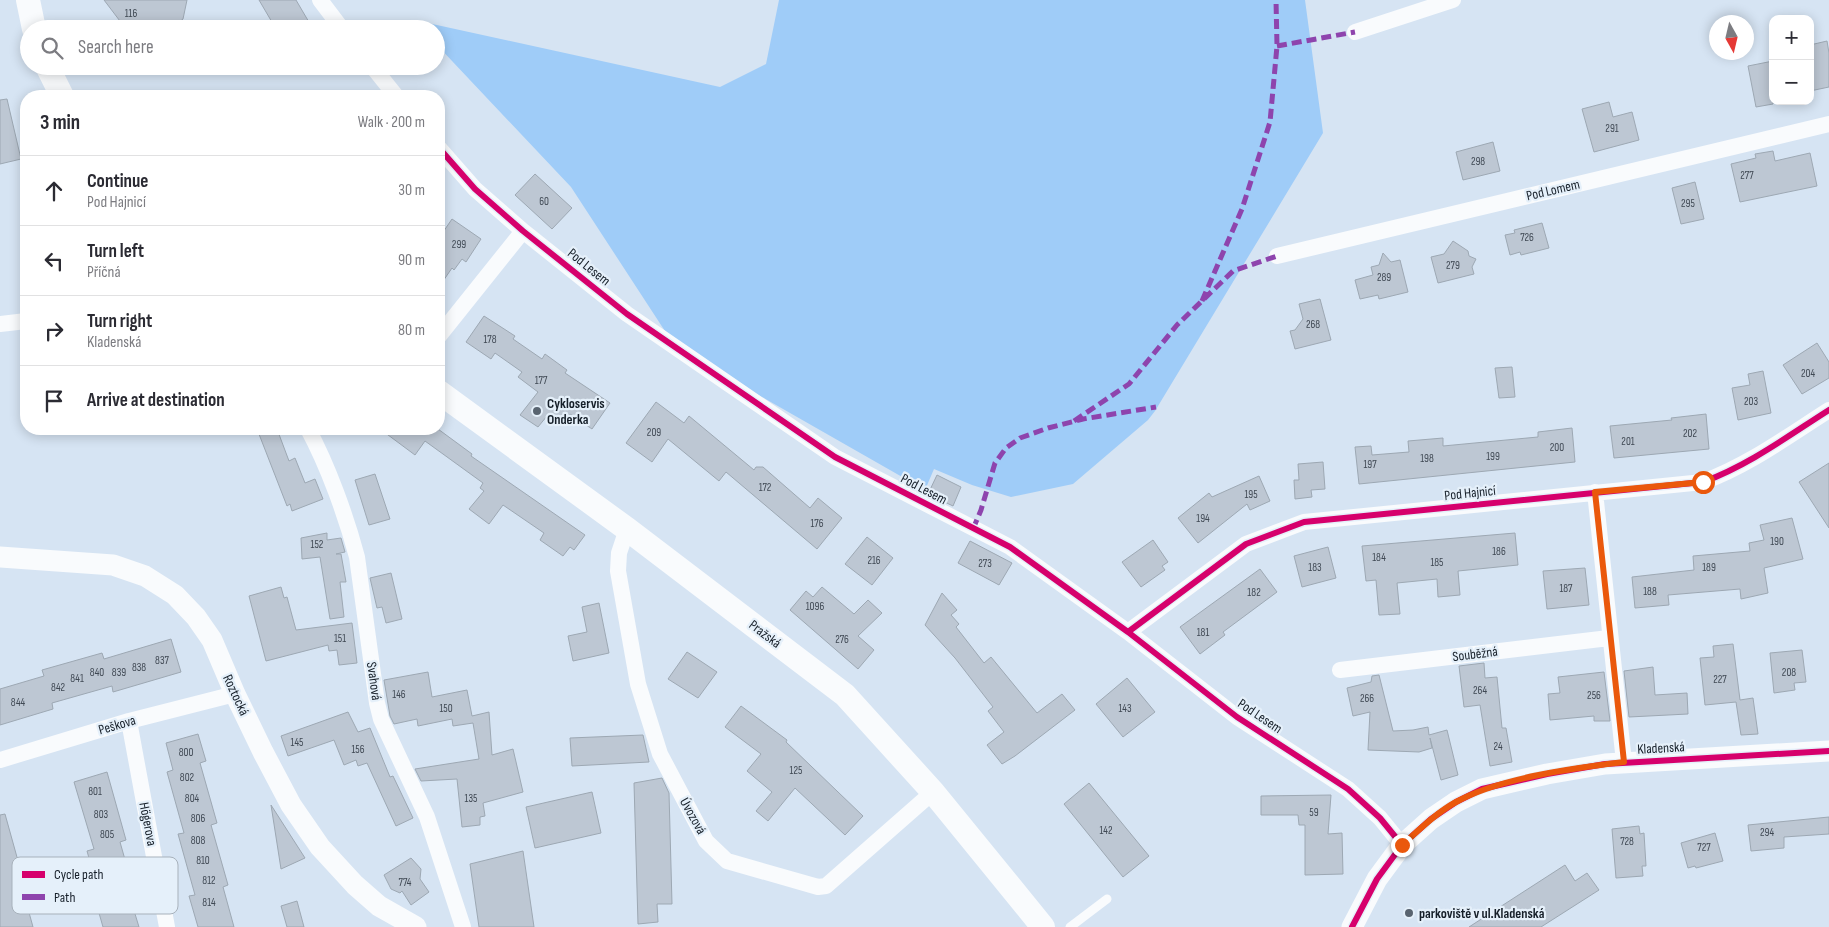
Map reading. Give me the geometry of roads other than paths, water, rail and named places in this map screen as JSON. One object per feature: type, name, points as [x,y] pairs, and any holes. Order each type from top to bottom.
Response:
[{"type":"main road","points":[[28,0],[32,20]]},
{"type":"main road","points":[[52,75],[59,90]]},
{"type":"main road","name":"Pražská","points":[[445,396],[627,529],[845,695],[933,792],[1044,927]]},
{"type":"street","points":[[320,0],[335,20]]},
{"type":"street","points":[[1355,32],[1453,0]]},
{"type":"street","points":[[379,75],[391,90]]},
{"type":"street","name":"Pod Lomem","points":[[1277,256],[1829,124]]},
{"type":"street","name":"Pod Lesem","points":[[445,155],[475,189],[523,231],[627,314],[835,457],[1010,547],[1128,632],[1237,717],[1348,789],[1380,818],[1402,845]]},
{"type":"street","points":[[445,328],[523,231]]},
{"type":"street","points":[[0,324],[20,322]]},
{"type":"street","name":"Pod Hajnicí","points":[[1128,632],[1246,544],[1304,522],[1703,482],[1727,473],[1748,462],[1829,410]]},
{"type":"street","name":"Svahová","points":[[311,435],[339,504],[357,557],[377,702],[382,719],[427,817],[462,927]]},
{"type":"street","points":[[1595,492],[1609,638],[1624,762]]},
{"type":"street","name":"Úvozová","points":[[627,529],[620,553],[618,571],[638,684],[660,754],[706,841],[722,857],[727,861],[818,887],[826,886],[933,792]]},
{"type":"street","name":"Roztocká","points":[[0,556],[113,565],[145,576],[175,595],[196,617],[212,640],[235,694],[291,805],[320,847],[354,886],[379,906],[416,927]]},
{"type":"street","name":"Souběžná","points":[[1340,670],[1609,638]]},
{"type":"street","name":"Peškova","points":[[0,760],[129,721],[235,694]]},
{"type":"street","name":"Högerova","points":[[129,721],[154,857]]},
{"type":"street","name":"Kladenská","points":[[1352,927],[1377,879],[1402,845],[1431,819],[1456,802],[1482,789],[1547,774],[1624,762],[1829,751]]},
{"type":"street","name":"Högerova","points":[[165,914],[167,927]]},
{"type":"lane","points":[[1070,927],[1107,899]]},
{"type":"place","name":"Cykloservis Onderka","points":[[537,411]]},
{"type":"place","name":"parkoviště v ul.Kladenská","points":[[1409,913]]}]
